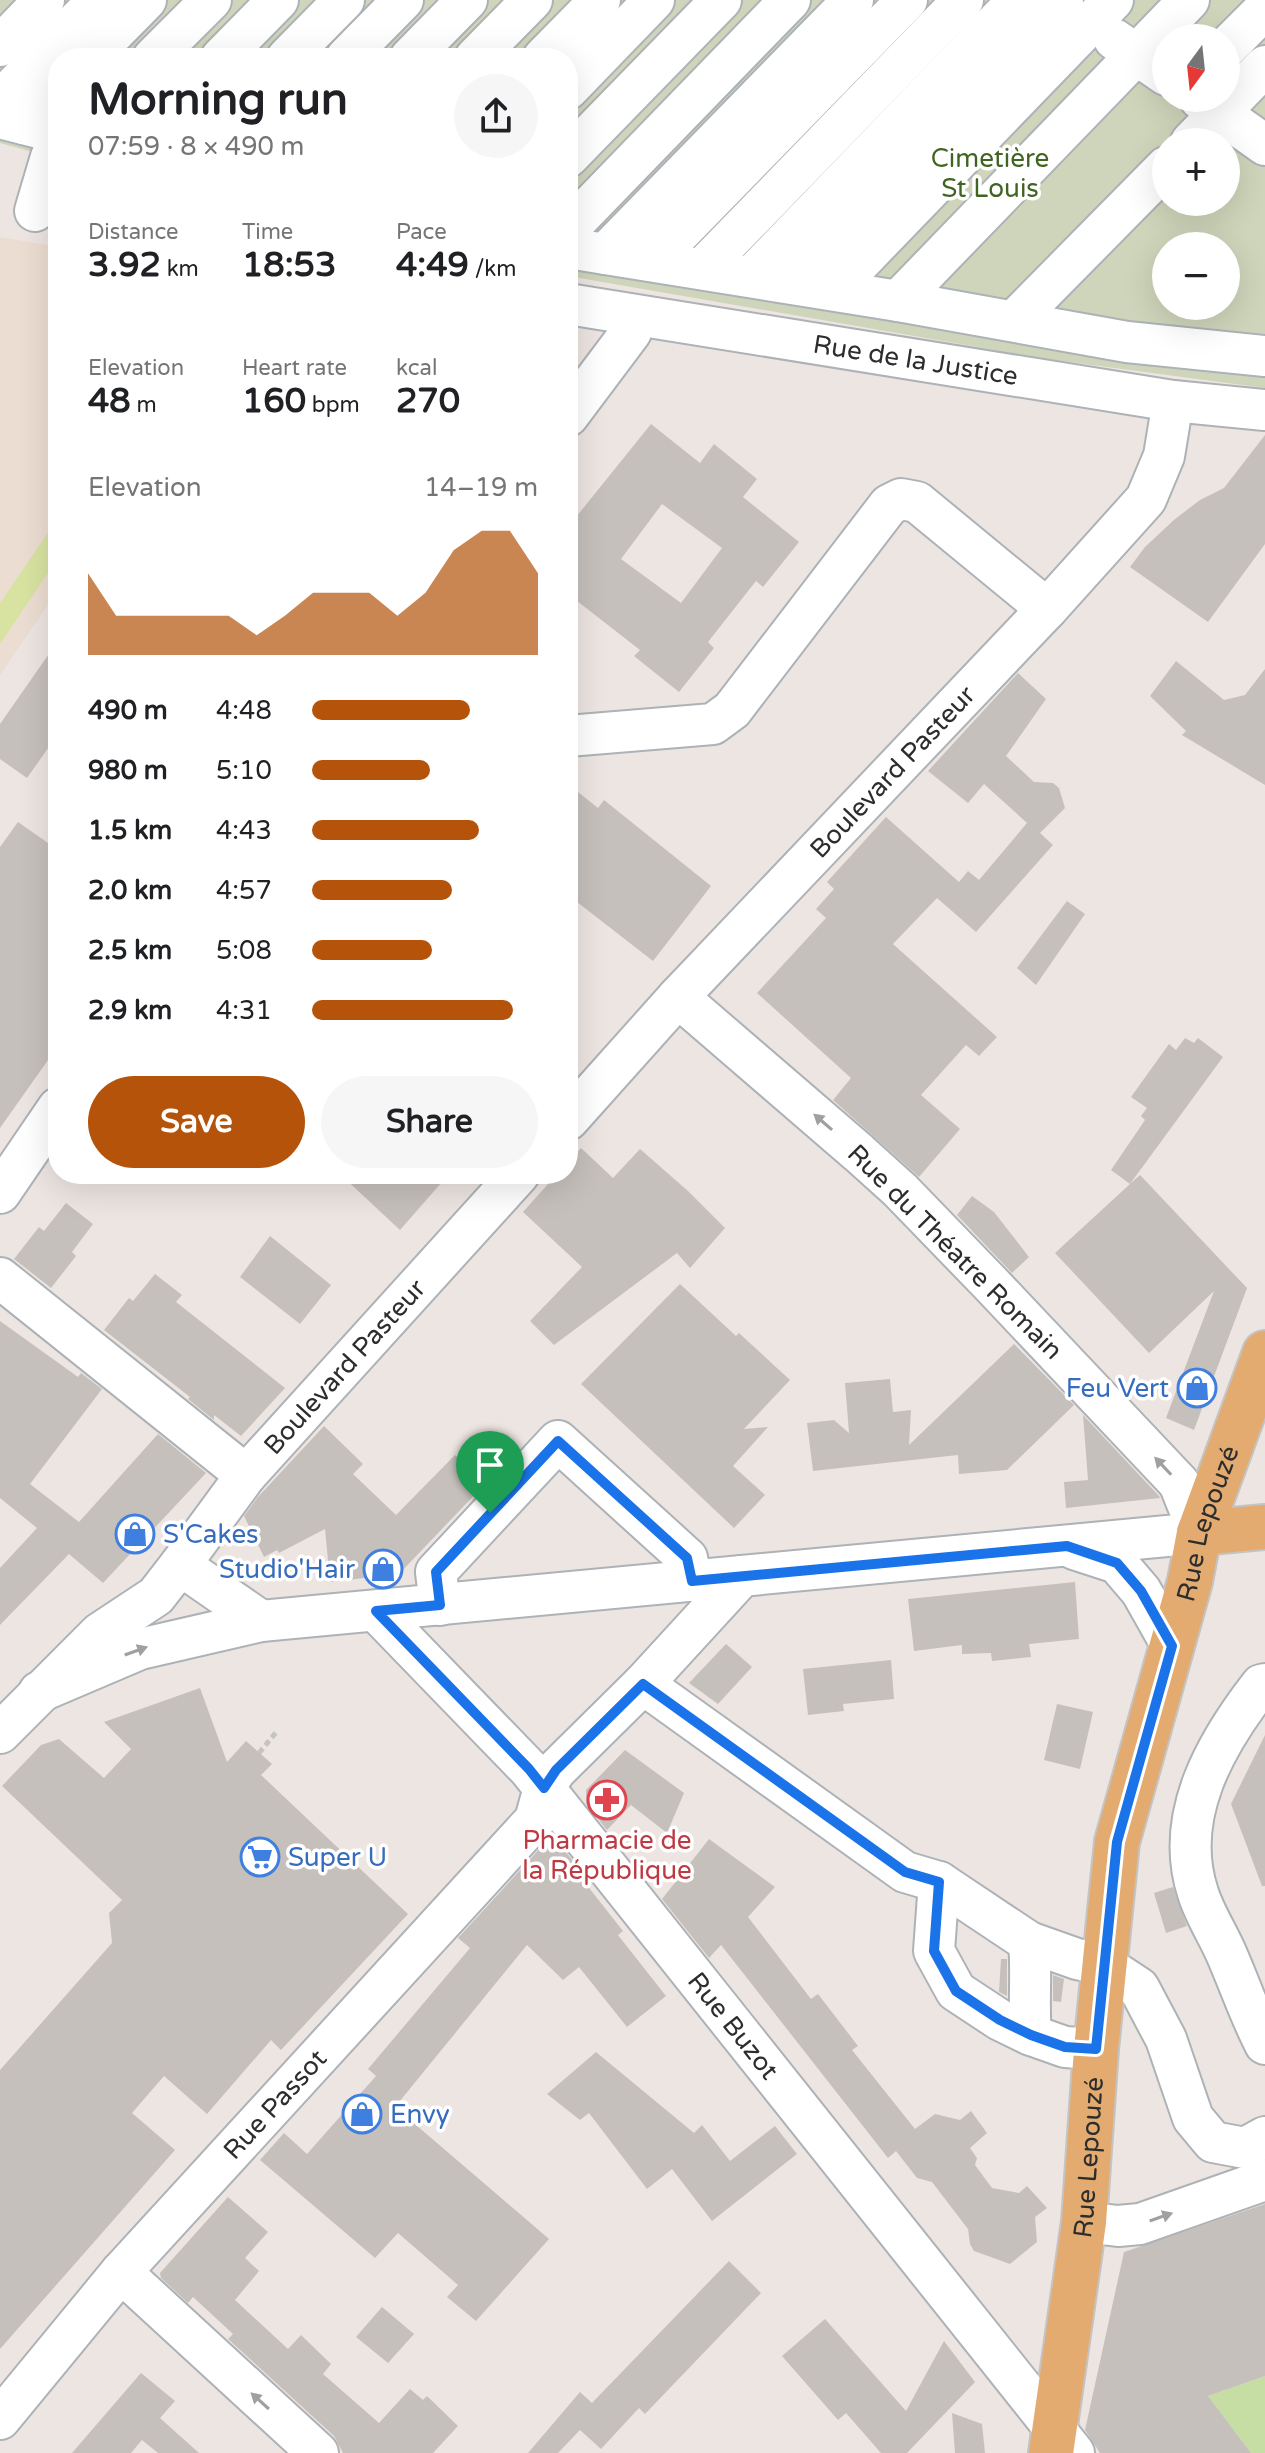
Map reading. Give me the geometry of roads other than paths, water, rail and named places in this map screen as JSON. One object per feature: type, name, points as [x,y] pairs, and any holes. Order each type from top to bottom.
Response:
[{"type":"main road","name":"Rue Lepouzé","points":[[1060,2445],[1084,2222],[1096,2049],[1117,1842],[1190,1581],[1199,1533],[1265,1353]]},
{"type":"main road","name":"Rue Lepouzé","points":[[1247,1400],[1256,1437],[1265,1456]]},
{"type":"main road","points":[[1199,1533],[1265,1527]]},
{"type":"street","points":[[0,46],[44,0]]},
{"type":"street","points":[[67,48],[98,0]]},
{"type":"street","points":[[99,48],[146,0]]},
{"type":"street","points":[[163,48],[211,0]]},
{"type":"street","points":[[231,48],[278,0]]},
{"type":"street","points":[[297,48],[344,0]]},
{"type":"street","points":[[356,48],[403,0]]},
{"type":"street","points":[[420,48],[467,0]]},
{"type":"street","points":[[485,48],[532,0]]},
{"type":"street","points":[[553,48],[600,0]]},
{"type":"street","points":[[578,79],[654,0]]},
{"type":"street","points":[[578,147],[721,0]]},
{"type":"street","points":[[578,219],[790,0]]},
{"type":"street","points":[[586,251],[853,0]]},
{"type":"street","points":[[652,261],[907,0]]},
{"type":"street","points":[[702,269],[963,0]]},
{"type":"street","points":[[751,277],[1018,0]]},
{"type":"street","points":[[898,301],[1151,65],[1189,0]]},
{"type":"street","points":[[795,284],[1077,5]]},
{"type":"street","points":[[1077,5],[1151,65]]},
{"type":"street","points":[[833,290],[1077,5]]},
{"type":"street","points":[[1240,34],[1265,9]]},
{"type":"street","points":[[1240,84],[1265,66]]},
{"type":"street","points":[[21,119],[48,77]]},
{"type":"street","points":[[21,119],[48,98]]},
{"type":"street","points":[[1218,112],[1265,145]]},
{"type":"street","points":[[31,210],[48,165]]},
{"type":"street","points":[[1014,321],[1152,181]]},
{"type":"street","points":[[586,251],[833,290],[1127,342],[1265,356]]},
{"type":"street","name":"Rue de la Justice","points":[[578,306],[1173,401],[1265,410]]},
{"type":"street","points":[[578,403],[631,332],[634,316]]},
{"type":"street","name":"Boulevard Pasteur","points":[[578,1109],[678,997],[1047,609],[1146,499],[1164,456],[1173,401]]},
{"type":"street","points":[[578,735],[713,724],[732,710],[889,505],[901,499],[917,502],[1047,609]]},
{"type":"street","name":"Rue du Théatre Romain","points":[[678,997],[900,1190],[1179,1483],[1199,1533]]},
{"type":"street","points":[[0,1193],[48,1123]]},
{"type":"street","name":"Boulevard Pasteur","points":[[39,1692],[100,1633],[156,1596],[246,1475],[510,1184]]},
{"type":"street","points":[[0,1278],[246,1475]]},
{"type":"street","points":[[440,1605],[436,1572],[558,1441],[687,1558],[692,1581]]},
{"type":"street","points":[[0,1733],[39,1692],[140,1649],[261,1621],[1199,1533]]},
{"type":"street","points":[[1067,1546],[1117,1563],[1141,1591],[1172,1646]]},
{"type":"street","points":[[180,1565],[261,1621]]},
{"type":"street","name":"Rue Passot","points":[[0,2419],[121,2272],[535,1820],[544,1788],[556,1770],[643,1684],[742,1576]]},
{"type":"street","name":"Rue Buzot","points":[[376,1611],[529,1769],[1060,2445]]},
{"type":"street","points":[[643,1684],[905,1872],[939,1882],[1029,1942],[1104,1965],[1139,1988],[1166,2039],[1193,2118],[1213,2142],[1245,2148],[1265,2137]]},
{"type":"street","points":[[1265,1684],[1232,1722],[1212,1758],[1193,1811],[1189,1849],[1198,1893],[1265,2044]]},
{"type":"street","points":[[939,1882],[934,1951],[956,1991],[1000,2020],[1031,2035],[1065,2047],[1096,2049]]},
{"type":"street","points":[[1029,1942],[1031,2035]]},
{"type":"street","points":[[1084,2222],[1118,2226],[1140,2224],[1265,2180]]},
{"type":"street","points":[[121,2272],[318,2453]]},
{"type":"place","name":"Feu Vert","points":[[1197,1388]]},
{"type":"place","name":"S'Cakes","points":[[135,1534]]},
{"type":"place","name":"Studio'Hair","points":[[383,1569]]},
{"type":"place","name":"Pharmacie de la République","points":[[607,1800]]},
{"type":"place","name":"Super U","points":[[260,1857]]},
{"type":"place","name":"Envy","points":[[362,2114]]},
{"type":"park label","name":"Cimetière St Louis","points":[[990,173]]}]
